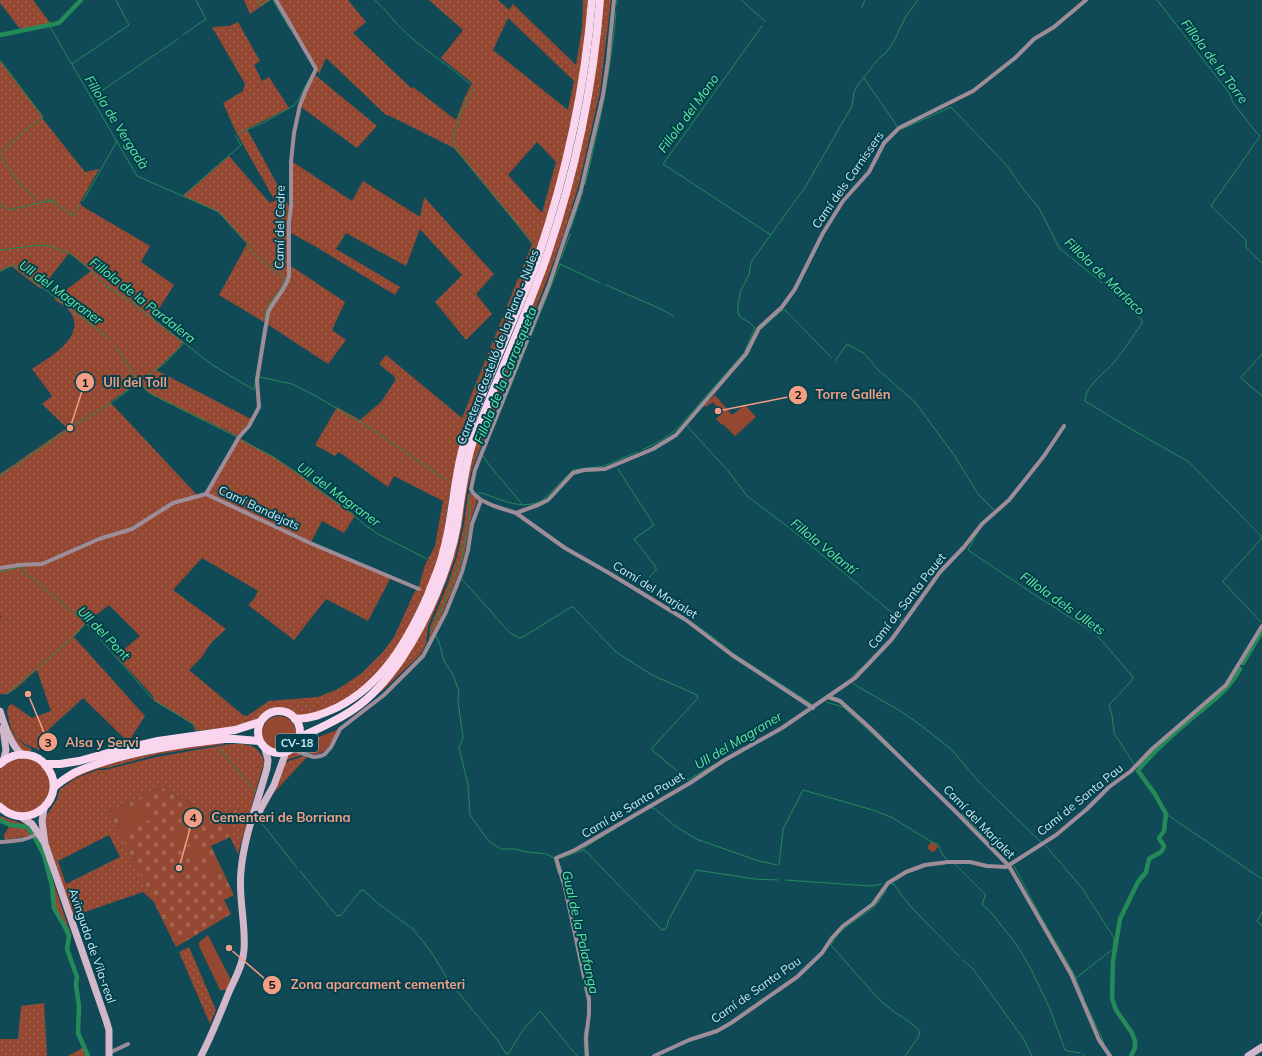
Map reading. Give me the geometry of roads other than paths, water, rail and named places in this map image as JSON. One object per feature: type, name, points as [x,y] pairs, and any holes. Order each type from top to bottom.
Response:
[{"type":"main road","name":"Carretera Castelló de la Plana - Nules","points":[[295,719],[310,719],[348,702],[384,671],[396,656],[406,638],[435,578],[443,554],[450,523],[455,479],[465,440],[531,276],[549,224],[570,141],[586,59],[592,0]]},
{"type":"main road","name":"Carretera Castelló de la Plana - Nules","points":[[294,746],[355,708],[374,692],[389,676],[412,641],[441,580],[452,548],[457,526],[463,480],[473,442],[543,266],[566,194],[594,60],[600,0]]},
{"type":"main road","points":[[0,711],[16,749],[22,755]]},
{"type":"main road","name":"CV-18","points":[[275,711],[286,712],[295,719],[300,728],[294,746],[275,753],[265,749],[259,741],[257,731],[260,722],[266,715],[275,711]]},
{"type":"main road","points":[[0,720],[6,745],[6,750],[1,763]]},
{"type":"main road","name":"CV-18","points":[[22,755],[34,757],[45,764],[60,764],[80,761],[158,741],[235,730],[260,722]]},
{"type":"main road","name":"CV-18","points":[[54,787],[73,774],[88,768],[155,750],[224,739],[259,741]]},
{"type":"main road","points":[[245,846],[259,810],[294,746]]},
{"type":"main road","points":[[201,1056],[224,1006],[244,956],[244,936],[240,892],[241,871],[245,846],[267,768],[268,760],[265,749]]},
{"type":"main road","points":[[1,763],[12,756],[22,755]]},
{"type":"main road","points":[[1,809],[15,816],[21,817],[32,815],[44,809],[50,800],[54,787],[52,774],[45,764]]},
{"type":"main road","name":"Avinguda de Vila-real","points":[[44,809],[42,819],[45,844],[106,1020],[109,1030],[109,1054]]},
{"type":"main road","name":"Avinguda de Vila-real","points":[[21,817],[32,824],[45,844]]},
{"type":"main road","points":[[1248,1056],[1262,1047]]},
{"type":"street","name":"Camí del Cedre","points":[[206,494],[239,437],[245,431],[258,410],[260,404],[257,380],[268,313],[286,284],[289,276],[291,162],[294,133],[300,105],[316,69],[276,0]]},
{"type":"street","points":[[294,746],[304,754],[314,757],[325,754],[331,747],[340,729],[384,694],[423,656],[446,612],[462,572],[468,550],[473,518],[481,500],[473,493],[471,489],[475,470],[550,285],[582,186],[603,95],[614,0]]},
{"type":"street","name":"Camí dels Carnissers","points":[[516,513],[548,500],[572,473],[584,470],[605,469],[653,449],[676,435],[746,354],[759,328],[782,307],[790,297],[822,233],[843,201],[869,172],[884,143],[899,128],[973,91],[1015,58],[1034,39],[1054,27],[1086,0]]},
{"type":"street","name":"Camí de Santa Pauet","points":[[587,1056],[586,1038],[589,999],[565,888],[556,858],[575,850],[690,783],[723,761],[782,728],[855,678],[892,640],[940,572],[964,547],[982,524],[1009,500],[1044,456],[1064,426]]},
{"type":"street","name":"Camí Bandejats","points":[[0,568],[42,564],[82,545],[132,529],[173,503],[206,494],[310,543],[419,589]]},
{"type":"street","name":"Camí del Marjalet","points":[[481,500],[516,513],[565,548],[686,620],[732,655],[813,708]]},
{"type":"street","name":"Camí de Santa Pau","points":[[654,1056],[689,1040],[717,1031],[731,1023],[797,977],[822,952],[843,926],[873,904],[888,883],[906,872],[925,866],[948,862],[970,862],[1002,868],[1009,866],[1061,832],[1109,787],[1131,771],[1152,749],[1226,686],[1262,626]]},
{"type":"street","name":"Camí del Marjalet","points":[[828,697],[840,702],[870,728],[1009,866],[1071,974],[1099,1040],[1110,1056]]},
{"type":"street","points":[[294,746],[304,754]]},
{"type":"street","points":[[0,842],[26,839],[38,833]]},
{"type":"street","points":[[109,1054],[128,1044]]},
{"type":"waterway","name":"Fillola de Vergadà","points":[[0,35],[59,23],[81,0]]},
{"type":"waterway","points":[[72,64],[129,25],[116,0]]},
{"type":"waterway","points":[[183,35],[206,19],[196,0]]},
{"type":"waterway","points":[[258,0],[261,6],[270,0]]},
{"type":"waterway","points":[[273,0],[290,29]]},
{"type":"waterway","points":[[375,0],[407,34],[470,84]]},
{"type":"waterway","name":"Fillola de la Carrasqueta","points":[[617,0],[617,5]]},
{"type":"waterway","name":"Fillola del Mono","points":[[741,0],[765,21]]},
{"type":"waterway","points":[[862,7],[865,0]]},
{"type":"waterway","name":"Fillola del Mono","points":[[642,450],[662,440],[677,429],[744,353],[755,328],[740,317],[738,312],[738,304],[741,290],[749,275],[751,262],[806,186],[852,106],[854,92],[857,86],[879,58],[886,53],[895,39],[906,16],[918,0]]},
{"type":"waterway","name":"Fillola de la Torre","points":[[1157,0],[1230,94],[1233,103],[1260,136],[1211,206],[1246,240],[1246,247],[1262,263]]},
{"type":"waterway","name":"Fillola de la Carrasqueta","points":[[585,185],[604,99],[616,12]]},
{"type":"waterway","name":"Fillola de Vergadà","points":[[49,25],[137,176],[219,212],[249,245],[251,251],[285,279],[267,309],[264,321]]},
{"type":"waterway","name":"Fillola del Mono","points":[[762,26],[663,164],[771,235]]},
{"type":"waterway","points":[[91,98],[178,39]]},
{"type":"waterway","points":[[0,60],[43,117],[24,131],[0,153]]},
{"type":"waterway","points":[[239,133],[263,123],[293,106],[298,101],[310,78]]},
{"type":"waterway","name":"Fillola de Marlaco","points":[[864,78],[897,126]]},
{"type":"waterway","points":[[474,88],[460,115],[453,145],[531,241]]},
{"type":"waterway","name":"Fillola de Marlaco","points":[[902,129],[951,107],[1008,167],[1023,189],[1039,208],[1060,249],[1104,284],[1142,320],[1142,323],[1126,347],[1088,390],[1085,401],[1189,462],[1262,537]]},
{"type":"waterway","points":[[184,195],[241,145],[235,135]]},
{"type":"waterway","points":[[83,201],[117,141]]},
{"type":"waterway","points":[[0,156],[19,183],[39,202]]},
{"type":"waterway","name":"Fillola de la Carrasqueta","points":[[571,228],[583,191]]},
{"type":"waterway","points":[[46,200],[52,200],[55,203]]},
{"type":"waterway","points":[[8,210],[49,201],[55,203],[73,216],[79,206]]},
{"type":"waterway","points":[[0,205],[7,209]]},
{"type":"waterway","name":"Fillola de la Carrasqueta","points":[[561,259],[570,234]]},
{"type":"waterway","name":"Fillola de la Pardalera","points":[[0,250],[41,245],[50,246],[71,254],[105,285],[127,299],[214,366],[254,390],[264,326]]},
{"type":"waterway","points":[[560,264],[600,283]]},
{"type":"waterway","name":"Fillola de la Carrasqueta","points":[[495,425],[560,264]]},
{"type":"waterway","name":"Ull del Magraner","points":[[0,271],[13,265],[110,339]]},
{"type":"waterway","points":[[606,285],[663,310],[673,316]]},
{"type":"waterway","name":"Fillola dels Ullets","points":[[761,329],[781,311],[785,310],[831,357]]},
{"type":"waterway","points":[[142,380],[165,363],[183,344]]},
{"type":"waterway","name":"Fillola dels Ullets","points":[[835,361],[847,344],[865,354],[877,369],[915,402],[954,455],[978,494],[994,510]]},
{"type":"waterway","name":"Ull del Magraner","points":[[115,346],[139,382],[149,393],[237,437]]},
{"type":"waterway","name":"Fillola de la Torre","points":[[1262,354],[1241,377],[1262,396]]},
{"type":"waterway","points":[[260,377],[292,384],[314,395],[370,428],[445,479]]},
{"type":"waterway","points":[[0,476],[70,428],[111,403],[139,382]]},
{"type":"waterway","name":"Fillola Volantí","points":[[687,426],[730,473],[747,496],[791,529],[902,621]]},
{"type":"waterway","name":"Ull del Magraner","points":[[241,440],[272,456],[299,474],[378,534],[427,559]]},
{"type":"waterway","points":[[478,493],[512,503],[527,505],[535,503],[543,500],[573,470],[604,466],[637,452]]},
{"type":"waterway","name":"Fillola de la Carrasqueta","points":[[483,456],[523,505]]},
{"type":"waterway","points":[[618,469],[654,525],[634,539],[656,567],[656,570],[639,589]]},
{"type":"waterway","points":[[433,634],[431,631],[440,613],[462,558],[470,510],[470,496]]},
{"type":"waterway","name":"Fillola dels Ullets","points":[[977,533],[968,550],[1096,634],[1133,677],[1133,679],[1109,705],[1114,733],[1134,764]]},
{"type":"waterway","name":"Fillola de Marlaco","points":[[1261,622],[1223,581],[1262,538]]},
{"type":"waterway","name":"Ull del Pont","points":[[0,572],[21,567],[26,575],[33,579],[86,623],[152,698]]},
{"type":"waterway","name":"Ull del Magraner","points":[[462,579],[510,633],[519,638],[573,607],[616,652],[652,675],[697,695],[698,698],[652,748],[652,750],[688,780],[744,747]]},
{"type":"waterway","points":[[691,622],[717,640]]},
{"type":"waterway","points":[[7,694],[73,637],[86,623]]},
{"type":"waterway","points":[[1243,663],[1262,631]]},
{"type":"waterway","points":[[436,636],[444,661],[452,673],[459,691],[458,701],[463,738],[459,748],[468,785],[470,815],[490,842],[501,849],[515,849],[546,854],[554,859]]},
{"type":"waterway","points":[[719,642],[734,654],[813,705]]},
{"type":"waterway","name":"Fillola Volantí","points":[[852,676],[863,667]]},
{"type":"waterway","points":[[1140,768],[1164,742],[1212,702],[1230,684],[1240,669]]},
{"type":"waterway","name":"Fillola Volantí","points":[[853,683],[902,712],[951,749],[979,782],[1041,842]]},
{"type":"waterway","name":"Ull del Pont","points":[[154,700],[194,726]]},
{"type":"waterway","points":[[826,702],[843,707],[891,751]]},
{"type":"waterway","name":"Ull del Pont","points":[[219,748],[256,792]]},
{"type":"waterway","points":[[1131,1056],[1135,1048],[1135,1041],[1132,1033],[1116,1010],[1112,998],[1113,961],[1120,919],[1138,882],[1146,872],[1149,859],[1163,849],[1164,846],[1159,838],[1164,831],[1166,814],[1155,794],[1138,771]]},
{"type":"waterway","points":[[779,865],[783,829],[803,790],[873,810],[891,817],[932,842],[938,844],[942,854],[947,860]]},
{"type":"waterway","points":[[651,808],[654,808],[675,826],[696,839],[759,861],[777,865]]},
{"type":"waterway","name":"Ull del Pont","points":[[264,810],[261,822],[297,868]]},
{"type":"waterway","points":[[962,814],[1011,862]]},
{"type":"waterway","points":[[1166,814],[1262,879]]},
{"type":"waterway","points":[[0,820],[10,825],[28,827],[32,834]]},
{"type":"waterway","points":[[583,850],[585,847],[615,829]]},
{"type":"waterway","points":[[35,838],[44,855],[52,886],[54,908],[69,936],[67,949],[77,977],[76,985],[79,1006],[78,1033],[88,1056]]},
{"type":"waterway","name":"Fillola Volantí","points":[[1046,846],[1082,888],[1114,938],[1113,949],[1076,978]]},
{"type":"waterway","points":[[561,858],[583,850],[587,852],[662,930],[666,929],[669,919],[696,870],[755,879],[778,880]]},
{"type":"waterway","name":"Gual de la Palafanga","points":[[555,861],[558,873]]},
{"type":"waterway","points":[[955,864],[985,894],[982,905],[990,911],[1016,944],[1030,967],[1050,1009],[1065,1050],[1080,1053]]},
{"type":"waterway","points":[[1014,866],[1074,974],[1084,999]]},
{"type":"waterway","name":"Ull del Pont","points":[[300,871],[337,916],[341,915],[360,891],[363,890],[380,905],[413,929],[432,953],[448,980],[499,1042],[506,1054],[508,1054],[523,1030],[540,1011],[577,1056]]},
{"type":"waterway","points":[[785,880],[870,886],[882,884]]},
{"type":"waterway","points":[[891,884],[894,884],[913,909],[959,956]]},
{"type":"waterway","points":[[886,891],[875,906],[849,924],[839,933],[831,945],[883,1003],[920,1031],[918,1038],[905,1056]]},
{"type":"waterway","points":[[1262,912],[1257,921],[1262,926]]},
{"type":"waterway","name":"Gual de la Palafanga","points":[[576,946],[587,1000]]},
{"type":"waterway","points":[[963,960],[973,969],[1023,1038],[1032,1056]]},
{"type":"waterway","points":[[1085,1002],[1104,1043]]},
{"type":"waterway","name":"Gual de la Palafanga","points":[[585,1029],[585,1056]]},
{"type":"place","name":"Torre Gallén","points":[[718,411]]},
{"type":"place","name":"Ull del Toll","points":[[70,428]]},
{"type":"place","name":"Alsa y Servi","points":[[28,694]]},
{"type":"place","name":"Cementeri de Borriana","points":[[179,868]]},
{"type":"place","name":"Zona aparcament cementeri","points":[[229,948]]}]
